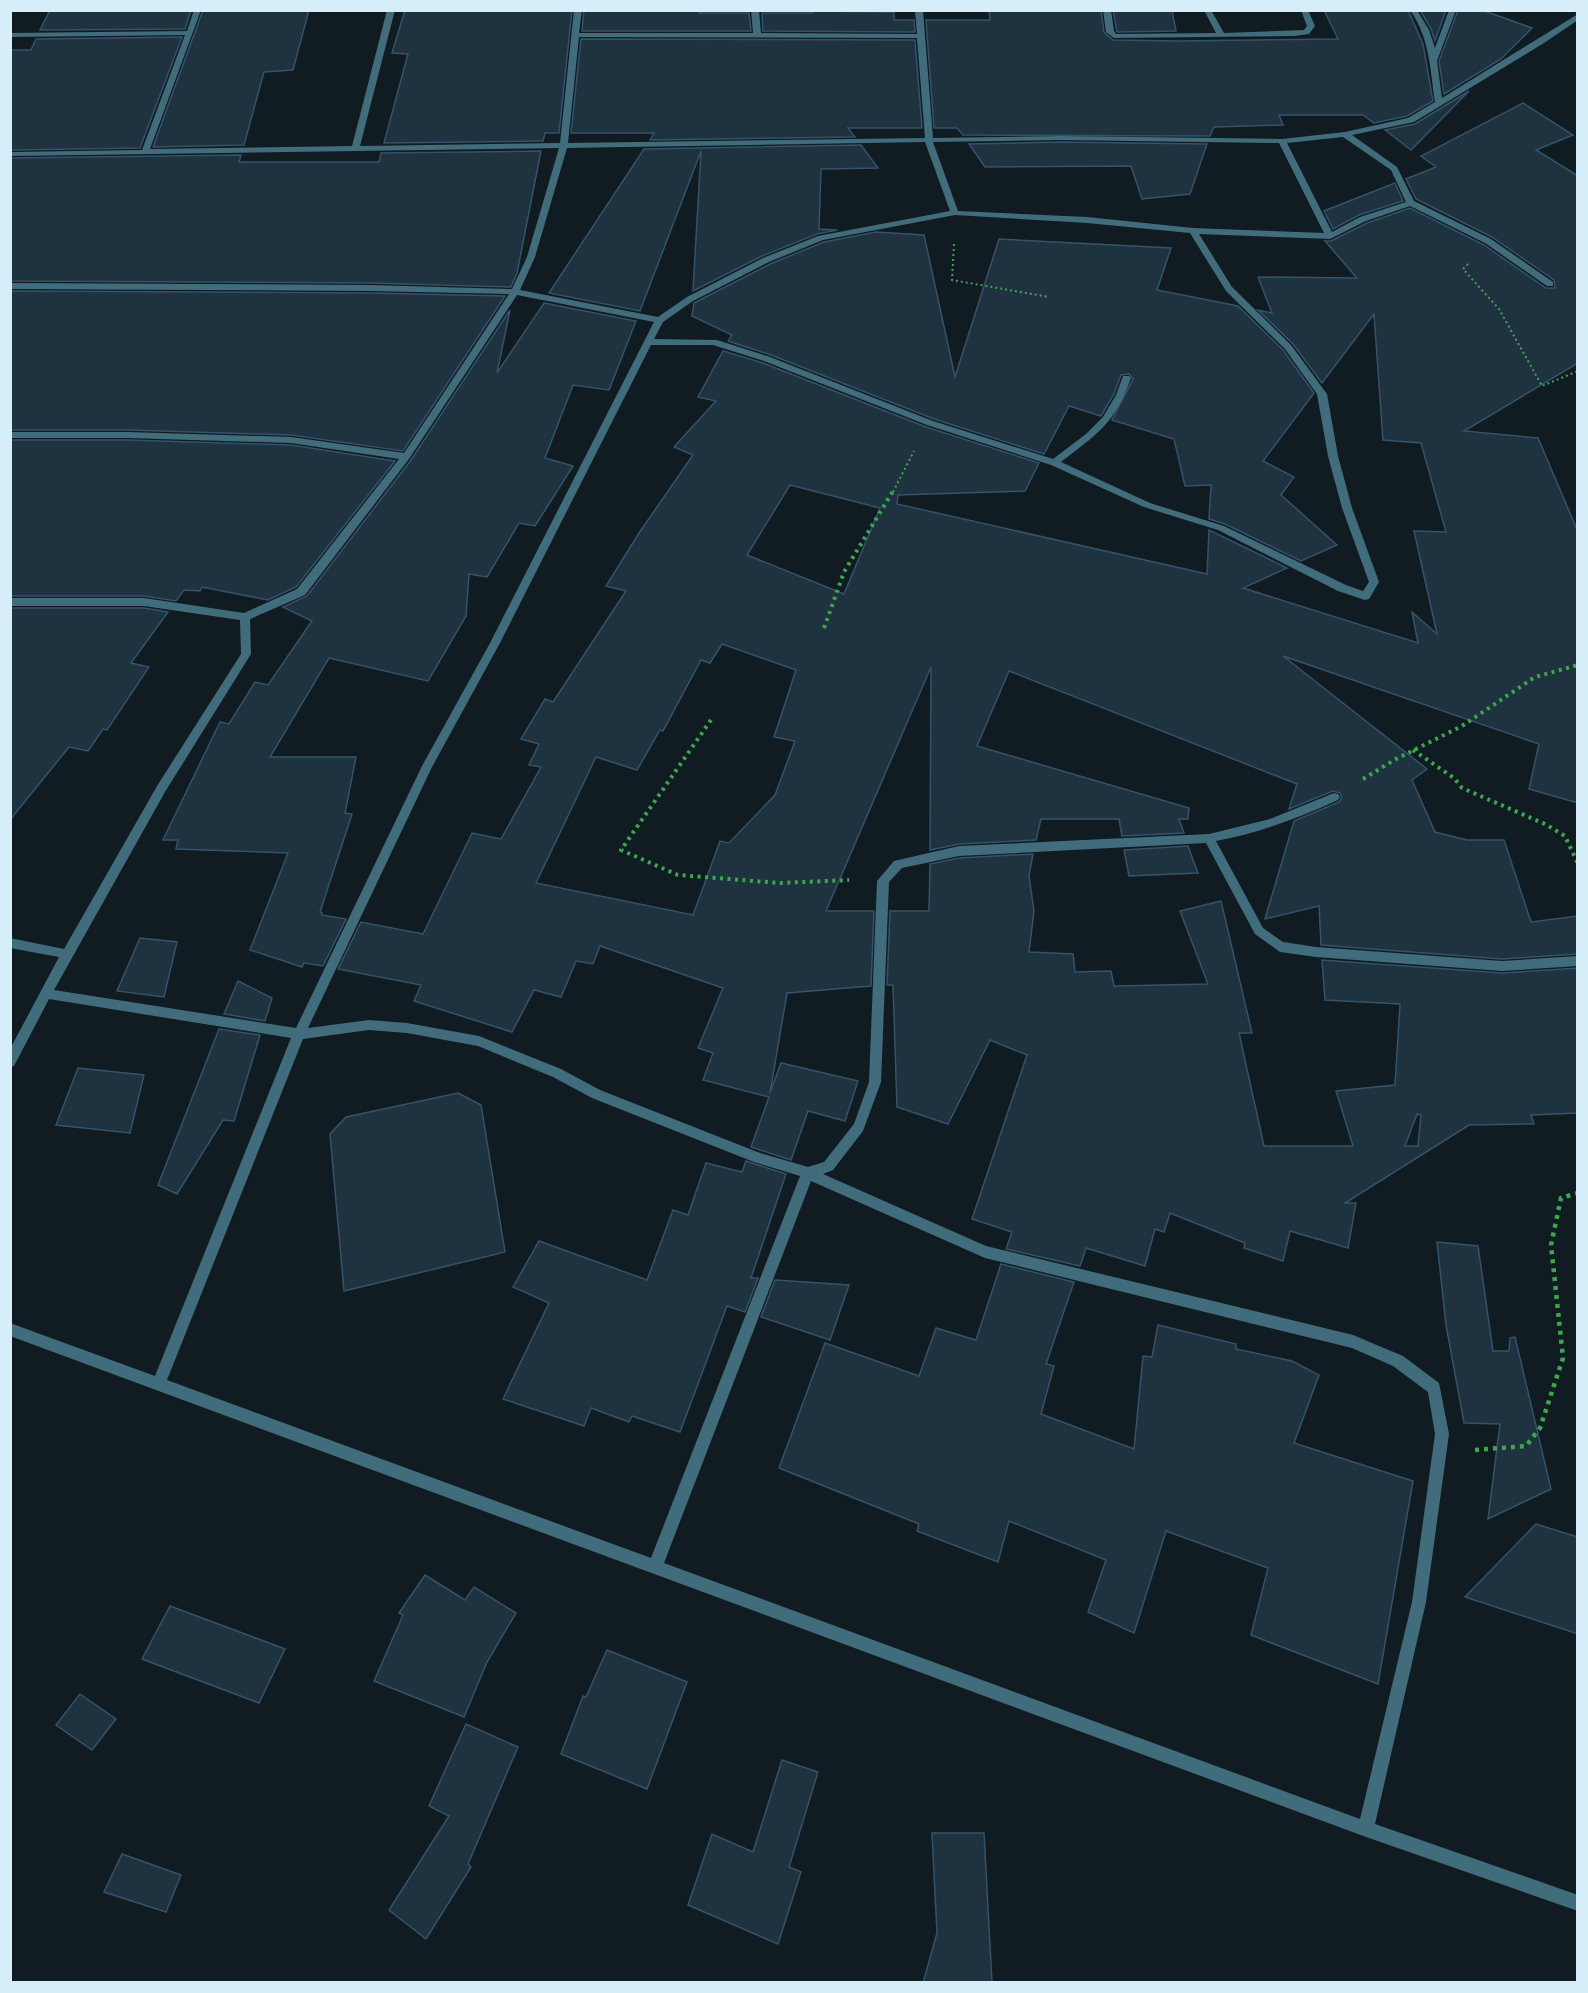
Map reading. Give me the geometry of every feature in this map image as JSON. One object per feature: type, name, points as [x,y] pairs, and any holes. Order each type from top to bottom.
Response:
[{"type":"street","points":[[145,153],[198,10]]},
{"type":"street","points":[[355,150],[391,10]]},
{"type":"street","points":[[10,602],[144,602],[245,617],[301,592],[406,457],[515,292],[531,257],[564,144],[578,10]]},
{"type":"street","points":[[755,10],[757,35]]},
{"type":"street","points":[[919,10],[929,142],[955,213]]},
{"type":"street","points":[[1107,10],[1110,32],[1114,36],[1306,32],[1311,26],[1304,10]]},
{"type":"street","points":[[1207,10],[1221,34]]},
{"type":"street","points":[[1413,10],[1422,20],[1431,47],[1438,103]]},
{"type":"street","points":[[1433,63],[1453,10]]},
{"type":"street","points":[[10,154],[355,150],[564,144],[929,142],[1060,138],[1282,141],[1345,134],[1411,120],[1578,16]]},
{"type":"street","points":[[10,35],[191,33]]},
{"type":"street","points":[[575,35],[921,36]]},
{"type":"street","points":[[1345,134],[1394,169],[1411,203],[1488,241],[1550,284]]},
{"type":"street","points":[[1282,141],[1330,236]]},
{"type":"street","points":[[159,1384],[299,1034],[427,766],[495,643],[660,320],[690,299],[766,260],[821,238],[955,213],[1087,220],[1193,231],[1330,236],[1363,219],[1411,203]]},
{"type":"street","points":[[649,342],[714,342],[767,359],[930,423],[1054,463],[1147,506],[1221,528],[1350,591],[1365,596],[1374,582],[1347,508],[1336,467],[1322,394],[1288,347],[1229,289],[1193,231]]},
{"type":"street","points":[[10,286],[346,288],[515,292],[660,320]]},
{"type":"street","points":[[1054,463],[1095,434],[1110,415],[1126,378]]},
{"type":"street","points":[[10,435],[128,435],[291,440],[406,457]]},
{"type":"street","points":[[10,1062],[67,954],[161,789],[246,654],[245,617]]},
{"type":"street","points":[[655,1567],[808,1173],[828,1166],[859,1127],[875,1082],[883,881],[898,864],[959,850],[1209,838],[1235,834],[1287,819],[1334,798]]},
{"type":"street","points":[[1209,838],[1259,931],[1280,947],[1316,952],[1502,966],[1578,961]]},
{"type":"street","points":[[10,943],[67,954]]},
{"type":"street","points":[[47,994],[299,1034],[369,1025],[407,1028],[478,1041],[557,1073],[596,1094],[759,1158],[808,1173],[985,1252],[1353,1342],[1398,1361],[1434,1388],[1442,1434],[1419,1602],[1366,1829]]},
{"type":"street","points":[[10,1329],[1366,1829],[1578,1903]]},
{"type":"path","points":[[955,213],[952,280],[1049,297]]},
{"type":"path","points":[[1488,241],[1462,270],[1499,309],[1542,386],[1578,371]]},
{"type":"path","points":[[824,628],[844,572],[883,511],[930,423]]},
{"type":"path","points":[[1334,798],[1413,750],[1462,726],[1535,677],[1578,665]]},
{"type":"path","points":[[711,720],[621,850],[678,875],[780,883],[826,879],[883,881]]},
{"type":"path","points":[[1413,750],[1454,778],[1462,788],[1545,824],[1566,836],[1578,864]]},
{"type":"path","points":[[1470,1450],[1526,1446],[1540,1428],[1563,1358],[1551,1245],[1560,1198],[1578,1193]]},
{"type":"building","points":[[50,10],[191,10],[185,29],[40,30]]},
{"type":"building","points":[[203,10],[309,10],[293,70],[264,72],[244,145],[153,147]]},
{"type":"building","points":[[405,10],[572,10],[559,133],[545,133],[543,141],[384,143],[408,54],[392,53]]},
{"type":"building","points":[[584,10],[700,10],[699,13],[749,13],[751,31],[582,31]]},
{"type":"building","points":[[989,10],[1101,10],[1104,32],[1113,40],[1178,41],[1338,39],[1324,10],[1408,10],[1423,44],[1433,101],[1407,116],[1374,123],[1363,115],[1279,115],[1283,125],[1214,127],[1210,136],[963,135],[957,128],[934,128],[926,20],[990,20]]},
{"type":"building","points":[[1113,10],[1172,10],[1176,31],[1117,32]]},
{"type":"building","points":[[1420,10],[1446,10],[1435,41],[1431,29]]},
{"type":"building","points":[[1458,10],[1482,10],[1532,28],[1501,59],[1444,94],[1439,61]]},
{"type":"building","points":[[812,11],[894,12],[894,20],[914,20],[915,32],[763,31],[762,13],[812,13]]},
{"type":"building","points":[[182,37],[140,148],[10,150],[10,50],[31,50],[36,39]]},
{"type":"building","points":[[581,39],[915,40],[922,128],[848,128],[855,137],[650,140],[654,133],[571,133]]},
{"type":"building","points":[[1469,91],[1411,150],[1385,130],[1415,124]]},
{"type":"building","points":[[1523,103],[1573,135],[1536,150],[1578,176],[1578,363],[1464,431],[1538,438],[1578,532],[1578,803],[1529,789],[1539,744],[1283,656],[1427,769],[1412,780],[1435,832],[1467,840],[1504,840],[1531,922],[1578,916],[1578,954],[1502,959],[1321,945],[1319,906],[1265,919],[1294,821],[1339,802],[1342,798],[1340,793],[1333,791],[1289,809],[1297,784],[1009,671],[977,746],[1189,808],[1188,819],[1179,819],[1184,833],[1122,836],[1119,819],[1041,819],[1036,840],[959,844],[930,850],[931,667],[826,911],[874,911],[871,986],[787,993],[770,1093],[781,1063],[858,1081],[845,1121],[808,1111],[791,1160],[751,1147],[769,1097],[703,1080],[713,1053],[698,1048],[723,988],[600,946],[593,964],[576,961],[561,997],[534,990],[512,1032],[414,1001],[421,985],[338,969],[361,922],[423,934],[472,833],[501,839],[541,767],[529,765],[539,744],[521,739],[545,699],[553,702],[626,591],[606,586],[639,533],[693,455],[674,447],[716,401],[698,397],[723,351],[763,363],[926,427],[1039,463],[1025,491],[898,495],[897,504],[1207,574],[1209,530],[1287,568],[1243,588],[1418,643],[1412,612],[1437,634],[1414,531],[1446,532],[1421,443],[1383,440],[1374,314],[1322,383],[1293,344],[1258,310],[1272,313],[1258,277],[1357,278],[1325,241],[1331,241],[1367,223],[1410,208],[1484,245],[1546,288],[1555,288],[1554,280],[1492,237],[1416,199],[1406,179],[1436,167],[1421,156]],"holes":[[[790,485],[880,508],[844,594],[747,555]],[[722,644],[796,670],[774,737],[795,741],[775,795],[729,843],[720,841],[693,915],[536,883],[596,757],[637,770],[660,730],[663,731],[701,660],[710,663]]]},
{"type":"building","points":[[1060,142],[1207,144],[1190,194],[1142,199],[1131,166],[985,167],[969,144]]},
{"type":"building","points":[[861,145],[878,168],[821,169],[819,229],[837,230],[817,234],[762,256],[693,291],[701,151],[640,311],[549,293],[644,149]]},
{"type":"building","points":[[541,151],[517,273],[511,287],[370,283],[10,281],[10,158],[241,155],[239,162],[379,162],[381,153]]},
{"type":"building","points":[[1395,183],[1403,201],[1359,215],[1333,229],[1324,211]]},
{"type":"building","points":[[876,232],[924,235],[955,377],[999,239],[1171,248],[1157,290],[1238,306],[1283,350],[1314,393],[1263,461],[1294,477],[1281,495],[1337,545],[1301,561],[1225,524],[1209,519],[1211,485],[1185,486],[1174,439],[1112,420],[1133,379],[1129,374],[1121,375],[1114,394],[1101,416],[1069,406],[1044,454],[934,419],[771,355],[728,341],[732,335],[692,316],[694,303],[770,264],[824,242]]},
{"type":"building","points":[[10,291],[505,296],[403,451],[291,435],[128,430],[10,430]]},
{"type":"building","points":[[544,303],[636,321],[609,390],[573,385],[545,458],[573,466],[535,526],[519,523],[487,577],[469,574],[466,616],[428,681],[329,658],[270,757],[356,757],[345,813],[352,814],[320,912],[322,915],[346,919],[323,966],[304,963],[302,967],[250,950],[288,853],[176,849],[178,840],[163,840],[220,722],[229,724],[255,682],[268,685],[312,621],[283,607],[307,596],[411,460],[510,310],[497,373]]},
{"type":"building","points":[[10,440],[128,440],[291,445],[395,461],[296,587],[268,600],[202,587],[200,591],[184,590],[176,601],[144,596],[10,596]]},
{"type":"building","points":[[10,608],[144,608],[168,612],[131,663],[149,667],[107,730],[103,729],[88,751],[69,747],[10,820]]},
{"type":"building","points":[[1188,846],[1198,873],[1129,876],[1124,850]]},
{"type":"building","points":[[1033,854],[1029,876],[1034,911],[1029,952],[1073,954],[1075,972],[1111,971],[1114,986],[1208,984],[1180,911],[1221,901],[1252,1033],[1239,1033],[1264,1146],[1353,1146],[1336,1091],[1395,1085],[1400,1004],[1325,1000],[1322,960],[1502,973],[1578,968],[1578,1113],[1531,1115],[1534,1124],[1469,1125],[1345,1203],[1356,1203],[1348,1248],[1290,1231],[1283,1261],[1244,1248],[1245,1243],[1170,1213],[1164,1232],[1155,1229],[1145,1266],[1086,1248],[1080,1266],[1006,1249],[1012,1232],[972,1219],[1027,1055],[990,1040],[948,1124],[897,1107],[893,985],[887,985],[890,911],[929,911],[930,864],[959,858]],"holes":[[[1417,1114],[1421,1115],[1418,1146],[1405,1146]]]},
{"type":"building","points":[[140,938],[177,942],[164,997],[117,991]]},
{"type":"building","points":[[238,981],[272,998],[265,1021],[224,1014]]},
{"type":"building","points":[[219,1029],[260,1035],[234,1121],[223,1120],[177,1194],[158,1185]]},
{"type":"building","points":[[78,1068],[144,1075],[130,1133],[56,1125]]},
{"type":"building","points":[[458,1093],[481,1105],[505,1252],[344,1291],[330,1134],[346,1117]]},
{"type":"building","points":[[746,1161],[786,1174],[751,1278],[758,1278],[745,1312],[727,1306],[680,1432],[632,1416],[629,1422],[591,1408],[584,1426],[503,1399],[549,1303],[513,1287],[539,1241],[647,1280],[673,1210],[688,1215],[706,1163],[742,1172]]},
{"type":"building","points":[[1437,1242],[1478,1246],[1493,1351],[1509,1351],[1510,1338],[1515,1337],[1551,1489],[1488,1519],[1500,1424],[1464,1423],[1446,1325]]},
{"type":"building","points":[[1001,1264],[1074,1282],[1046,1364],[1054,1366],[1041,1414],[1134,1449],[1143,1356],[1152,1357],[1158,1325],[1236,1344],[1236,1349],[1292,1361],[1319,1375],[1294,1443],[1413,1481],[1378,1684],[1251,1635],[1268,1568],[1166,1531],[1134,1633],[1088,1612],[1106,1560],[1009,1521],[998,1562],[917,1531],[919,1524],[779,1468],[825,1343],[919,1376],[936,1328],[976,1340]]},
{"type":"building","points":[[775,1280],[849,1285],[830,1340],[761,1317]]},
{"type":"building","points":[[1536,1524],[1578,1537],[1578,1634],[1465,1597]]},
{"type":"building","points":[[425,1575],[465,1600],[474,1587],[516,1613],[487,1662],[464,1717],[374,1681],[403,1615],[399,1613]]},
{"type":"building","points":[[170,1606],[285,1649],[259,1703],[142,1659]]},
{"type":"building","points":[[607,1650],[687,1682],[647,1789],[561,1754],[583,1696],[586,1697]]},
{"type":"building","points":[[80,1694],[116,1719],[92,1750],[56,1725]]},
{"type":"building","points":[[466,1724],[518,1747],[468,1864],[471,1867],[426,1939],[389,1910],[449,1816],[429,1806]]},
{"type":"building","points":[[782,1760],[818,1772],[789,1867],[801,1872],[778,1944],[688,1905],[712,1834],[753,1852]]},
{"type":"building","points":[[932,1833],[984,1833],[992,1983],[923,1983],[937,1933]]},
{"type":"building","points":[[122,1854],[181,1875],[166,1912],[104,1892]]}]
